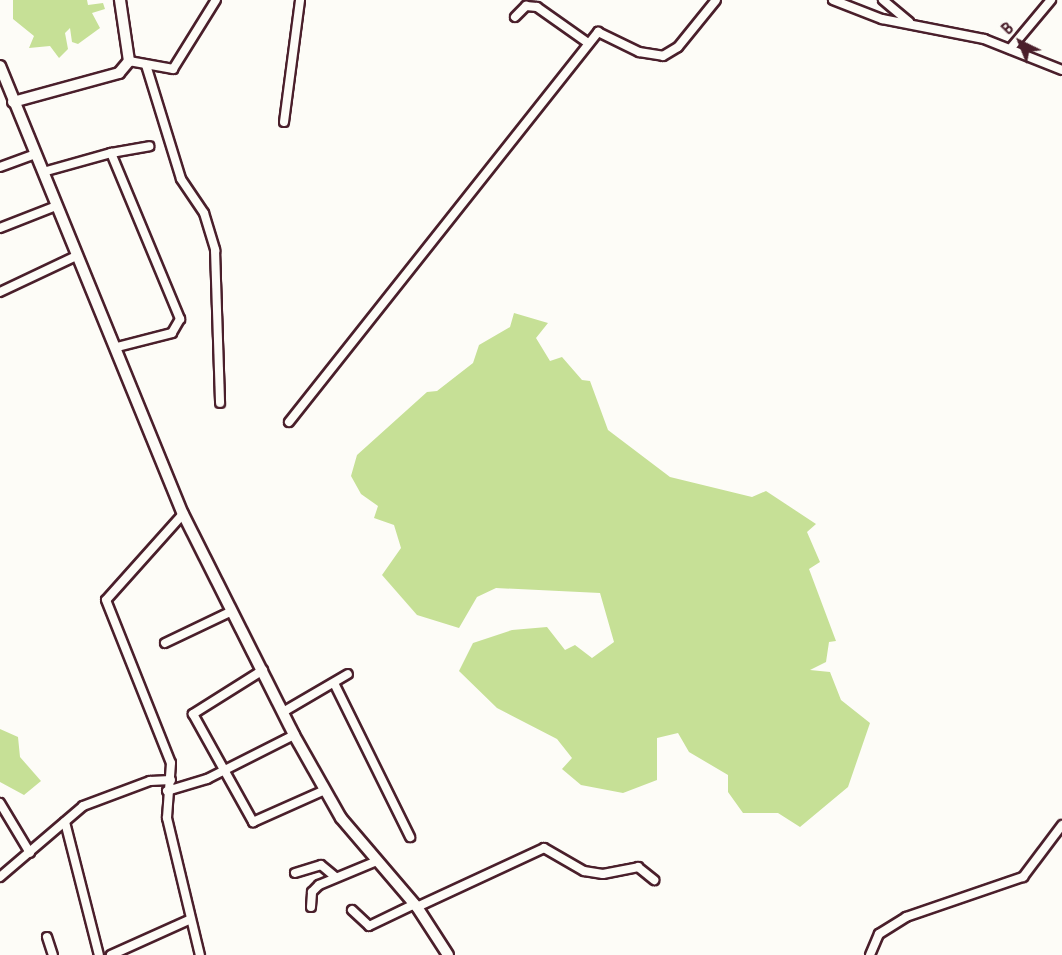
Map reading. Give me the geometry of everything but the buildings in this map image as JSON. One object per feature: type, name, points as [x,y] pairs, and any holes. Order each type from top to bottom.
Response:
[{"type":"street","points":[[120,0],[129,61]]},
{"type":"street","points":[[129,61],[164,70],[180,63],[216,0]]},
{"type":"street","points":[[284,122],[300,0]]},
{"type":"street","points":[[289,422],[588,43],[603,32],[649,56],[669,54],[716,0]]},
{"type":"street","points":[[832,0],[860,13],[909,22],[1010,49],[1062,70]]},
{"type":"street","points":[[883,0],[909,22]]},
{"type":"street","points":[[1010,49],[1051,0]]},
{"type":"street","points":[[515,17],[526,6],[537,7],[588,43]]},
{"type":"street","points":[[13,102],[113,77],[129,61]]},
{"type":"street","points":[[0,66],[4,88],[13,102],[76,256],[117,347],[183,514],[294,735],[325,790],[377,861],[416,905],[448,955]]},
{"type":"street","points":[[146,66],[181,179],[204,213],[215,250],[220,403]]},
{"type":"street","points":[[43,172],[111,153],[149,146]]},
{"type":"street","points":[[111,153],[180,319],[172,333],[117,347]]},
{"type":"street","points":[[0,167],[35,154]]},
{"type":"street","points":[[0,228],[56,206]]},
{"type":"street","points":[[0,292],[76,256]]},
{"type":"street","points":[[183,514],[106,600],[168,752],[171,780],[167,791],[170,837],[189,920],[200,955]]},
{"type":"street","points":[[165,642],[232,611]]},
{"type":"street","points":[[263,670],[193,711],[253,822],[325,790]]},
{"type":"street","points":[[283,712],[348,674]]},
{"type":"street","points":[[334,683],[410,837]]},
{"type":"street","points":[[167,791],[224,770],[294,735]]},
{"type":"street","points":[[0,877],[65,822],[95,801],[150,781],[171,780]]},
{"type":"street","points":[[0,803],[30,853]]},
{"type":"street","points":[[65,822],[99,955]]},
{"type":"street","points":[[870,955],[879,933],[906,917],[1023,877],[1062,825]]},
{"type":"street","points":[[352,910],[369,926],[544,848],[584,871],[600,874],[638,867],[654,880]]},
{"type":"street","points":[[311,907],[312,892],[334,876],[377,861]]},
{"type":"street","points":[[296,873],[321,865],[334,876]]},
{"type":"street","points":[[111,955],[189,920]]},
{"type":"street","points":[[46,937],[53,955]]},
{"type":"green space","points":[[13,0],[87,0],[88,5],[103,3],[105,9],[92,13],[100,28],[78,44],[72,42],[70,28],[65,33],[68,49],[59,58],[50,46],[29,48],[34,36],[13,19]]},
{"type":"green space","points":[[514,313],[548,323],[536,338],[550,361],[562,357],[582,380],[590,381],[608,430],[670,477],[752,497],[766,491],[816,524],[807,532],[820,562],[809,569],[836,641],[829,642],[826,662],[810,670],[830,672],[841,700],[870,723],[848,787],[800,827],[778,813],[743,813],[728,792],[728,775],[689,752],[678,733],[657,738],[657,780],[623,793],[581,785],[562,769],[572,758],[557,739],[497,708],[459,671],[473,643],[512,630],[547,627],[565,650],[575,645],[592,658],[614,642],[600,593],[496,588],[477,597],[459,628],[417,615],[382,575],[401,548],[394,525],[374,518],[378,506],[361,494],[351,476],[357,455],[427,392],[437,391],[473,363],[479,345],[510,327]]},
{"type":"green space","points":[[0,729],[18,737],[20,757],[41,781],[24,795],[0,782]]}]
